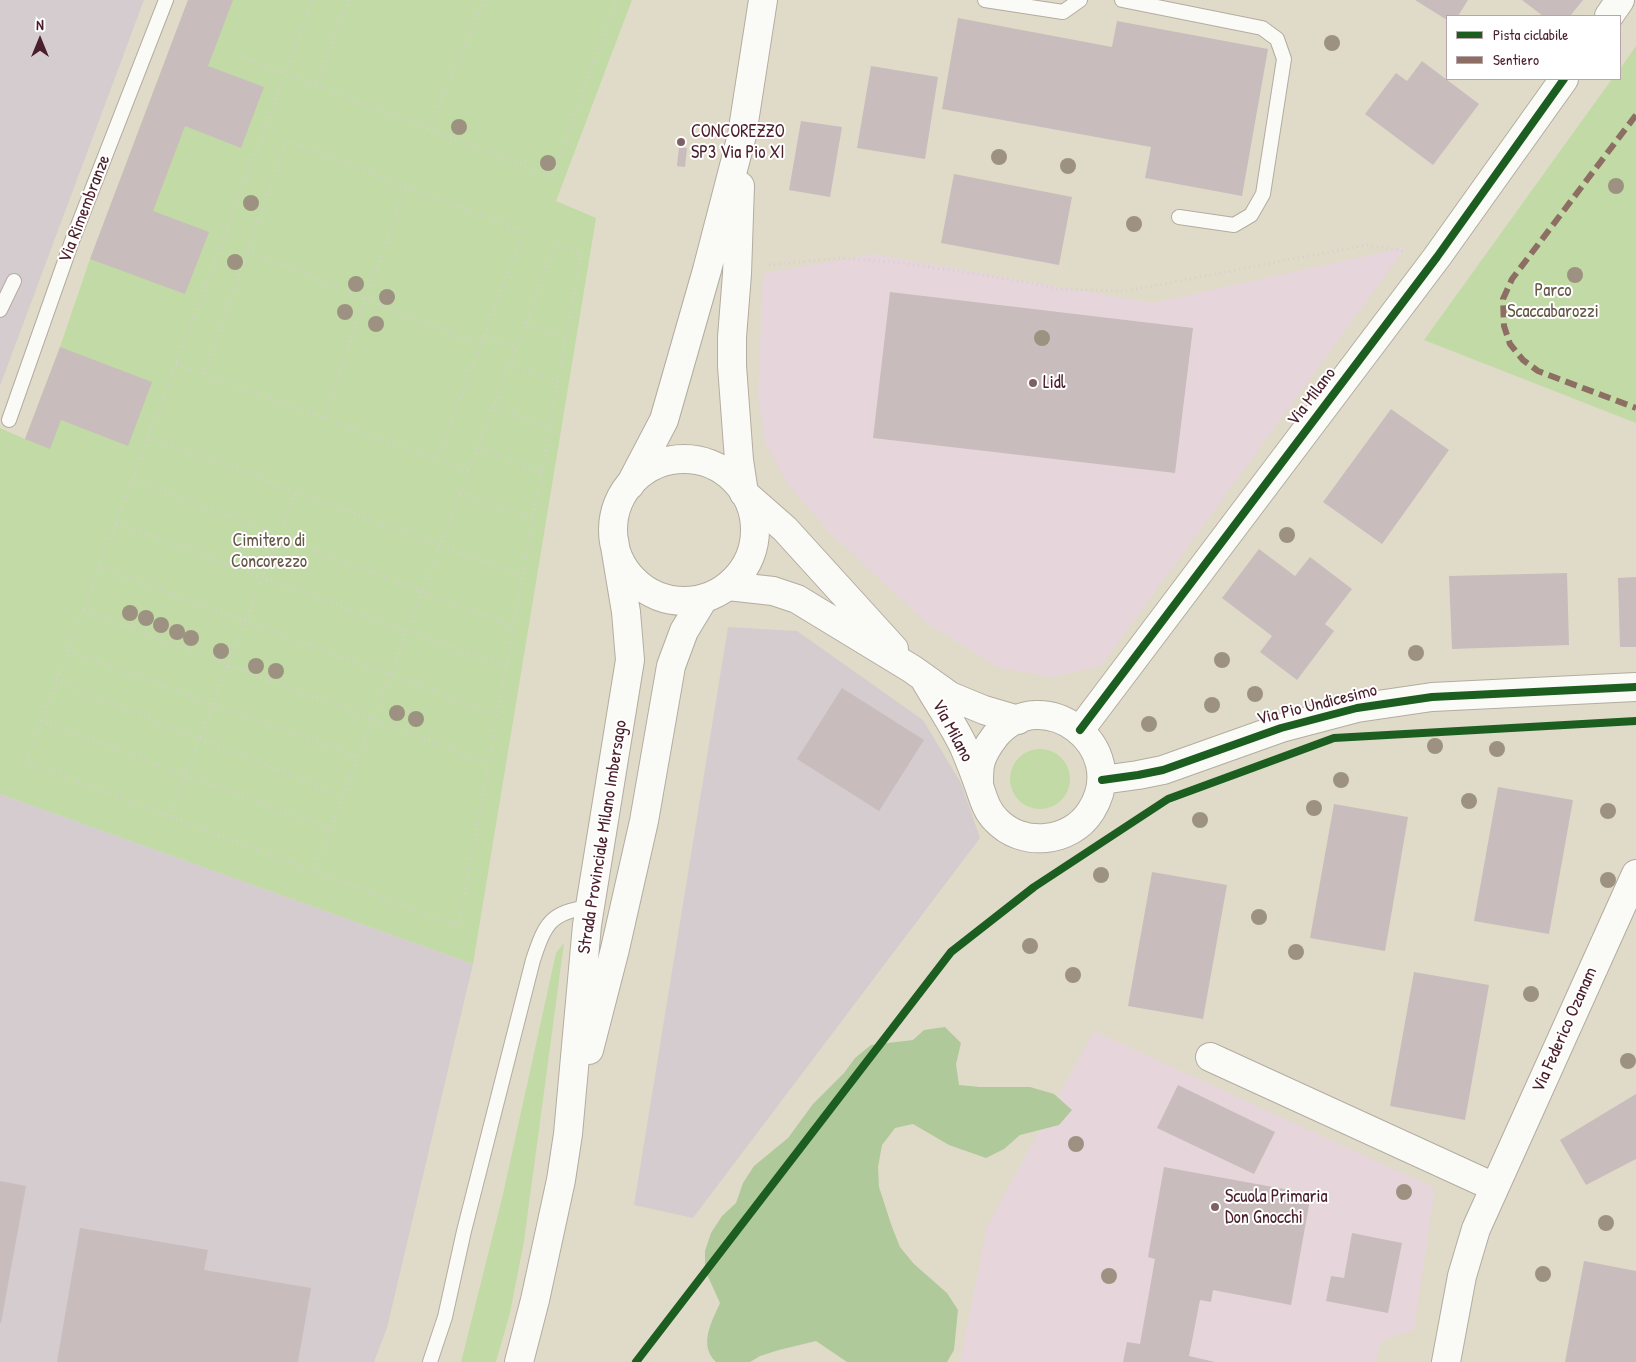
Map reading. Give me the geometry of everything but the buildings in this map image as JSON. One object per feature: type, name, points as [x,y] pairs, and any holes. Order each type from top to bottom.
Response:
[{"type":"street","points":[[630,485],[644,472],[659,464],[676,460],[693,460],[712,465],[736,481],[751,507],[755,522],[754,546],[744,568],[728,586],[712,596],[695,601],[665,599],[638,585],[628,574],[618,558],[613,527],[620,499],[630,485],[664,420],[742,135],[763,0]]},
{"type":"street","points":[[1610,15],[1620,0]]},
{"type":"street","name":"Via Milano","points":[[1080,730],[1437,257],[1563,80]]},
{"type":"street","points":[[742,135],[732,366],[739,460],[744,493],[785,529],[918,673]]},
{"type":"street","name":"Strada Provinciale Milano Imbersago","points":[[519,1362],[554,1218],[568,1134],[590,907],[630,660],[626,612],[614,540]]},
{"type":"street","points":[[728,586],[773,591],[789,596],[918,673]]},
{"type":"street","name":"Strada Provinciale Milano Imbersago","points":[[568,1134],[615,949],[644,821],[672,666],[684,631],[704,598]]},
{"type":"street","name":"Via Milano","points":[[918,673],[950,696],[984,710],[1018,720]]},
{"type":"street","name":"Via Milano","points":[[918,673],[964,746],[979,784]]},
{"type":"street","name":"Via Pio Undicesimo","points":[[1102,780],[1156,771],[1281,728],[1358,708],[1432,697],[1636,688]]},
{"type":"street","points":[[1034,716],[1050,716],[1066,721],[1080,730],[1092,744],[1100,762],[1102,780],[1097,800],[1087,817],[1071,830],[1052,838],[1032,838],[1012,832],[996,820],[984,803],[979,784],[980,764],[987,745],[1000,730],[1018,720],[1034,716]]},
{"type":"street","name":"Via Federico Ozanam","points":[[1446,1362],[1465,1264],[1476,1229],[1636,874]]},
{"type":"street","points":[[1210,1057],[1494,1187]]},
{"type":"lane","name":"Via Rimembranze","points":[[9,420],[79,224],[166,0]]},
{"type":"lane","points":[[985,0],[1063,12],[1080,0]]},
{"type":"lane","points":[[1122,0],[1262,28],[1277,40],[1284,59],[1264,194],[1251,215],[1234,225],[1179,217]]},
{"type":"lane","points":[[0,310],[14,281]]},
{"type":"lane","points":[[430,1362],[445,1317],[464,1231],[540,939],[547,924],[557,916],[569,911],[590,907]]},
{"type":"path","points":[[313,0],[26,762],[459,926],[581,253],[556,245],[314,871]]},
{"type":"path","points":[[316,85],[349,0]]},
{"type":"path","points":[[429,130],[484,0]]},
{"type":"path","points":[[236,54],[552,177],[616,0]]},
{"type":"path","points":[[204,374],[287,140],[523,231],[438,459]]},
{"type":"path","points":[[323,417],[406,186]]},
{"type":"path","points":[[766,265],[840,258],[912,264],[1058,288],[1126,291],[1366,245],[1437,257]]},
{"type":"path","points":[[248,251],[480,345]]},
{"type":"path","points":[[526,323],[566,338]]},
{"type":"path","points":[[484,334],[516,347]]},
{"type":"path","points":[[176,364],[469,471]]},
{"type":"path","points":[[509,365],[558,381]]},
{"type":"path","points":[[493,407],[550,427]]},
{"type":"path","points":[[148,437],[523,576]]},
{"type":"path","points":[[478,448],[542,472]]},
{"type":"path","points":[[132,479],[514,627]]},
{"type":"path","points":[[169,816],[296,492]]},
{"type":"path","points":[[460,493],[534,518]]},
{"type":"path","points":[[116,523],[506,668]]},
{"type":"path","points":[[99,567],[498,715]]},
{"type":"path","points":[[83,610],[489,764]]},
{"type":"path","points":[[68,650],[358,757]]},
{"type":"path","points":[[56,681],[343,796]]},
{"type":"path","points":[[41,721],[330,829]]},
{"type":"shaded area","points":[[0,0],[144,0],[0,386]]},
{"type":"shaded area","points":[[1406,247],[1101,666],[1053,677],[999,668],[928,624],[830,533],[786,482],[765,442],[758,396],[763,273],[874,254],[1152,303]]},
{"type":"shaded area","points":[[728,627],[797,631],[923,720],[961,783],[980,838],[693,1218],[634,1205]]},
{"type":"shaded area","points":[[0,794],[473,964],[387,1328],[374,1362],[0,1362]]},
{"type":"shaded area","name":"Scuola Primaria Don Gnocchi","points":[[1094,1031],[1435,1188],[1414,1330],[1380,1341],[1376,1362],[960,1362],[987,1226]]},
{"type":"green space","name":"Cimitero di Concorezzo","points":[[188,0],[632,0],[556,201],[596,218],[473,964],[0,794],[0,428],[25,439],[60,347],[90,259]]},
{"type":"green space","name":"Parco Scaccabarozzi","points":[[1636,46],[1636,423],[1424,340],[1611,80],[1621,80],[1621,68]]},
{"type":"green space","points":[[1040,749],[1057,754],[1065,762],[1070,779],[1065,796],[1057,804],[1040,809],[1023,804],[1015,796],[1010,779],[1015,762],[1023,754]]},
{"type":"green space","points":[[564,943],[524,1241],[510,1313],[496,1362],[461,1362],[503,1194],[556,953]]},
{"type":"green space","points":[[945,1027],[961,1043],[956,1064],[959,1085],[1030,1087],[1054,1094],[1072,1110],[1059,1125],[1020,1135],[1004,1149],[986,1158],[949,1145],[913,1124],[895,1128],[882,1145],[878,1167],[879,1187],[900,1247],[914,1264],[947,1293],[958,1310],[954,1350],[947,1362],[847,1362],[816,1341],[760,1356],[750,1362],[716,1362],[708,1348],[707,1341],[710,1325],[720,1303],[705,1270],[705,1251],[711,1233],[722,1216],[736,1203],[743,1183],[754,1166],[788,1138],[813,1104],[844,1073],[855,1058],[871,1045],[913,1040],[924,1030]]},
{"type":"marked path","points":[[1636,115],[1512,279],[1503,299],[1504,326],[1510,344],[1523,360],[1538,371],[1636,408]]},
{"type":"cycle path","points":[[1080,730],[1437,257],[1563,80]]},
{"type":"cycle path","points":[[1102,780],[1163,770],[1281,728],[1357,708],[1432,697],[1636,687]]},
{"type":"cycle path","points":[[636,1362],[951,952],[1034,887],[1168,799],[1334,738],[1636,721]]},
{"type":"place","name":"CONCOREZZO SP3 Via Pio XI","points":[[681,142]]},
{"type":"place","name":"Lidl","points":[[1033,383]]},
{"type":"place","name":"Scuola Primaria Don Gnocchi","points":[[1215,1207]]}]
